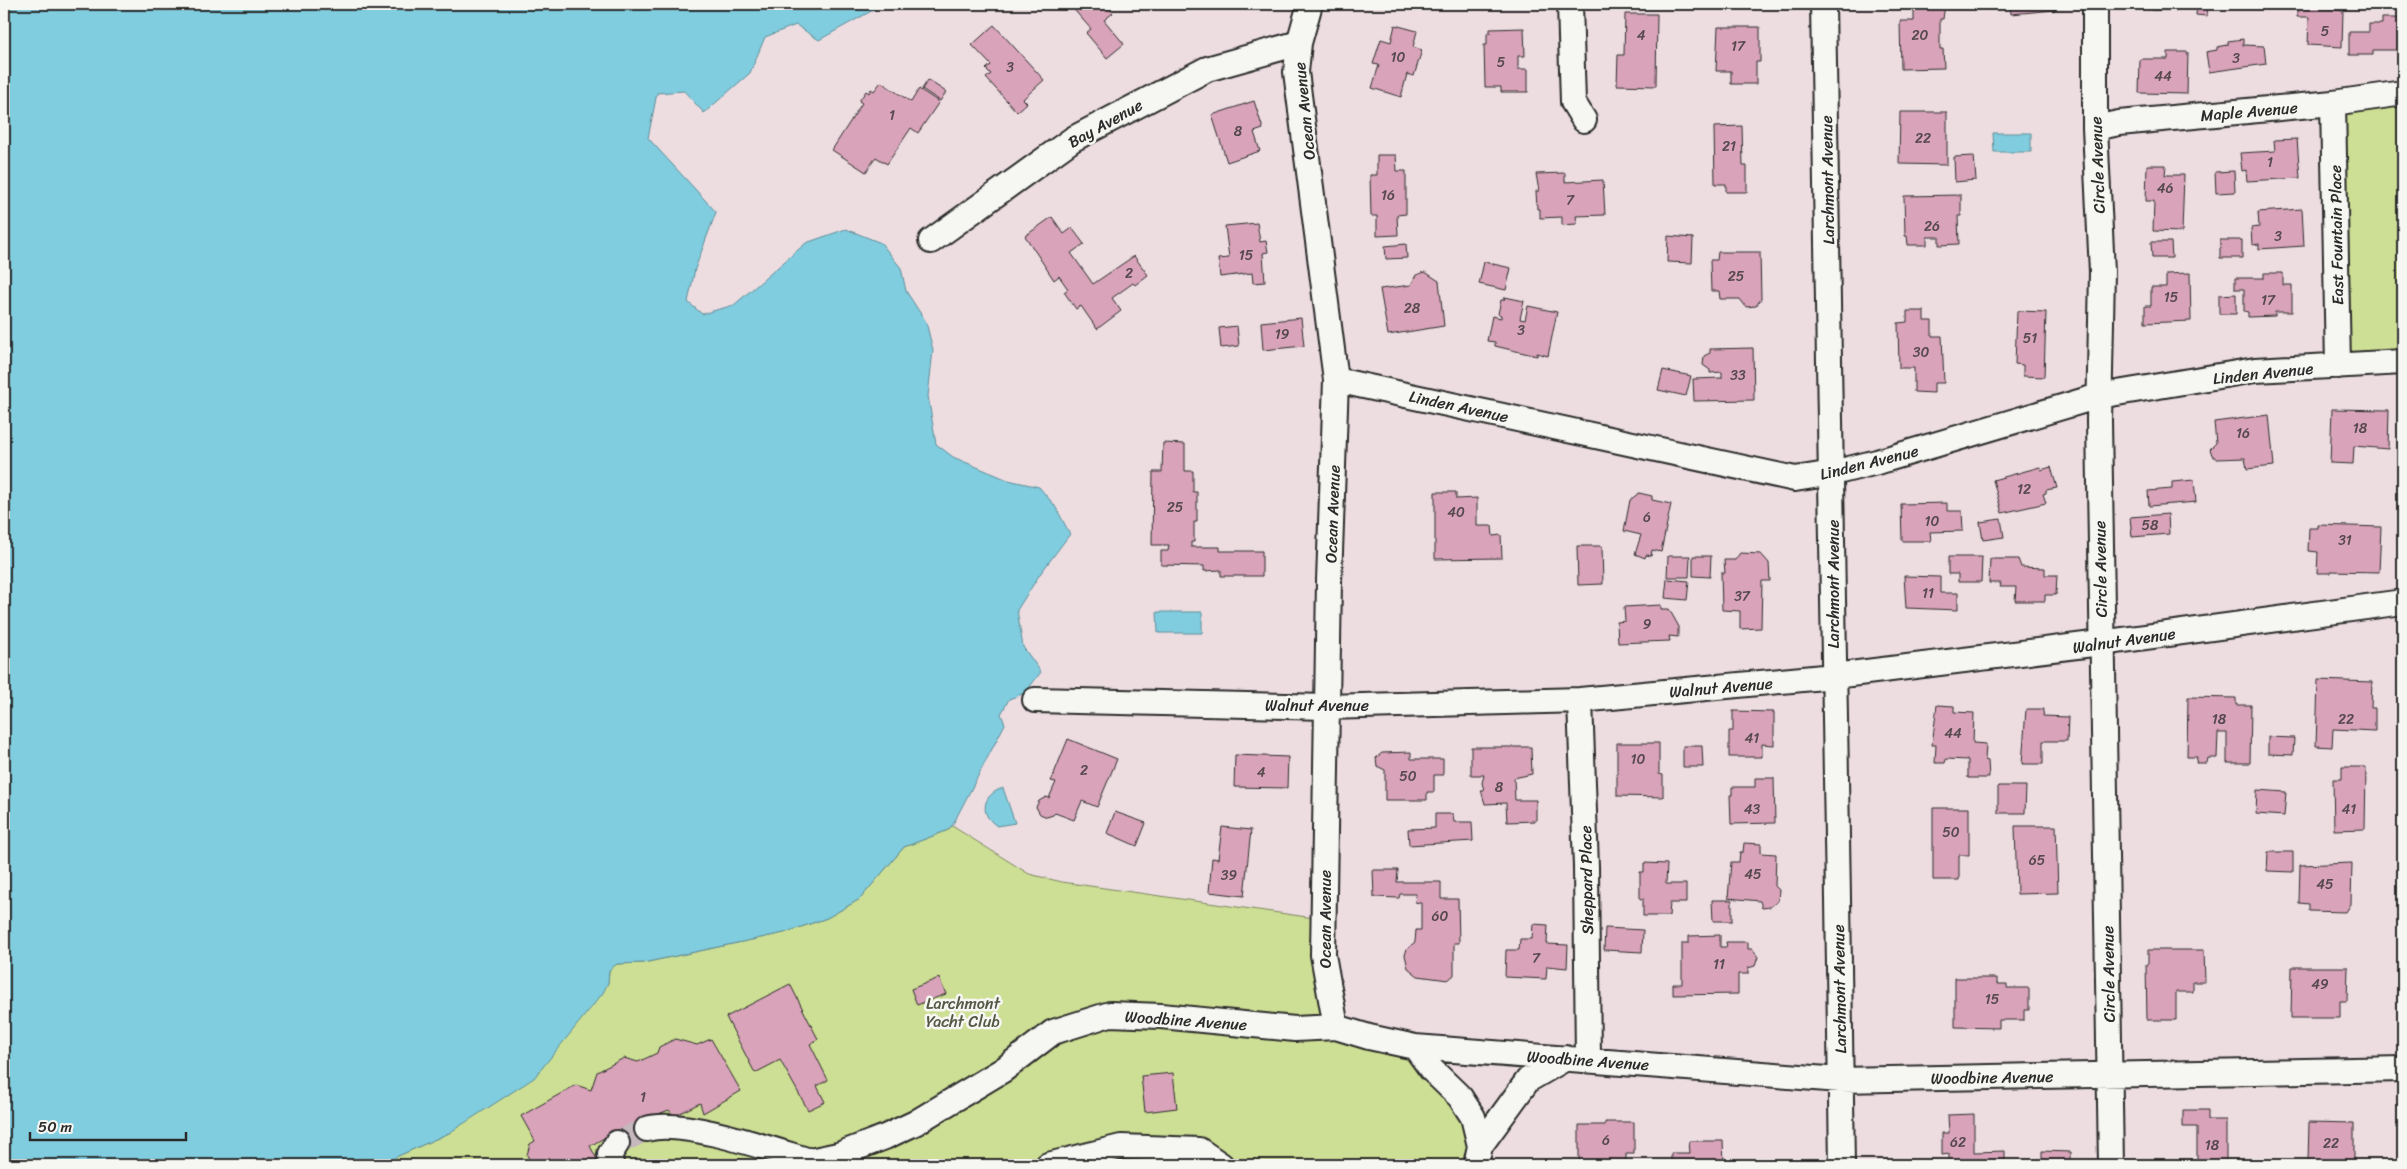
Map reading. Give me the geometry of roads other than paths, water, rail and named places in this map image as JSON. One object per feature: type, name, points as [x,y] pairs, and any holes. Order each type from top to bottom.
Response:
[{"type":"street","name":"Ocean Avenue","points":[[1310,4],[1299,43],[1296,72],[1336,380],[1327,707],[1323,955],[1336,1027]]},
{"type":"street","points":[[1570,4],[1573,102],[1584,120]]},
{"type":"street","name":"Larchmont Avenue","points":[[1823,4],[1833,473],[1834,676],[1842,1165]]},
{"type":"street","name":"Circle Avenue","points":[[2095,4],[2095,128],[2102,272],[2099,396],[2101,643],[2111,1074],[2111,1165]]},
{"type":"street","name":"Bay Avenue","points":[[931,241],[1073,138],[1207,69],[1299,43]]},
{"type":"street","name":"Maple Avenue","points":[[2095,128],[2129,122],[2333,103],[2403,93]]},
{"type":"street","name":"East Fountain Place","points":[[2333,103],[2338,366]]},
{"type":"street","name":"Linden Avenue","points":[[1336,380],[1795,479],[1833,473],[1877,462],[2099,396],[2255,370],[2403,362]]},
{"type":"street","name":"Walnut Avenue","points":[[1035,700],[1327,707],[1580,700],[1834,676],[2101,643],[2403,602]]},
{"type":"street","name":"Sheppard Place","points":[[1577,1059],[1586,868],[1580,700]]},
{"type":"street","name":"Woodbine Avenue","points":[[647,1129],[658,1125],[725,1137],[801,1163],[838,1156],[915,1123],[1003,1070],[1053,1032],[1110,1014],[1161,1016],[1295,1029],[1336,1027],[1369,1038],[1415,1047],[1840,1080],[2403,1069]]},
{"type":"street","points":[[1415,1047],[1431,1069],[1460,1097],[1473,1117],[1478,1156]]},
{"type":"street","points":[[1478,1156],[1528,1080],[1577,1059]]},
{"type":"street","points":[[1048,1165],[1121,1147],[1199,1150],[1220,1165]]},
{"type":"water","points":[[4,4],[884,4],[819,40],[796,25],[765,37],[750,73],[704,113],[684,91],[657,93],[648,138],[716,212],[695,269],[688,302],[702,314],[734,305],[806,243],[846,229],[881,243],[901,268],[906,291],[926,322],[933,350],[928,396],[936,444],[953,457],[1008,480],[1039,487],[1055,506],[1070,534],[1040,574],[1017,610],[1023,647],[1041,672],[1025,693],[1009,699],[1001,714],[1005,724],[952,826],[946,831],[904,847],[860,899],[827,918],[784,933],[643,963],[617,964],[609,970],[608,983],[603,993],[534,1078],[449,1133],[396,1157],[386,1165],[4,1165]]},
{"type":"water","points":[[1993,133],[2031,133],[2031,152],[1994,152]]},
{"type":"water","points":[[1157,612],[1202,612],[1202,633],[1158,633]]},
{"type":"water","points":[[1003,788],[1015,823],[997,826],[987,816],[985,805],[991,795]]},
{"type":"tunnel","points":[[617,1143],[647,1129]]},
{"type":"park label","name":"Larchmont Yacht Club","points":[[963,1012]]}]
